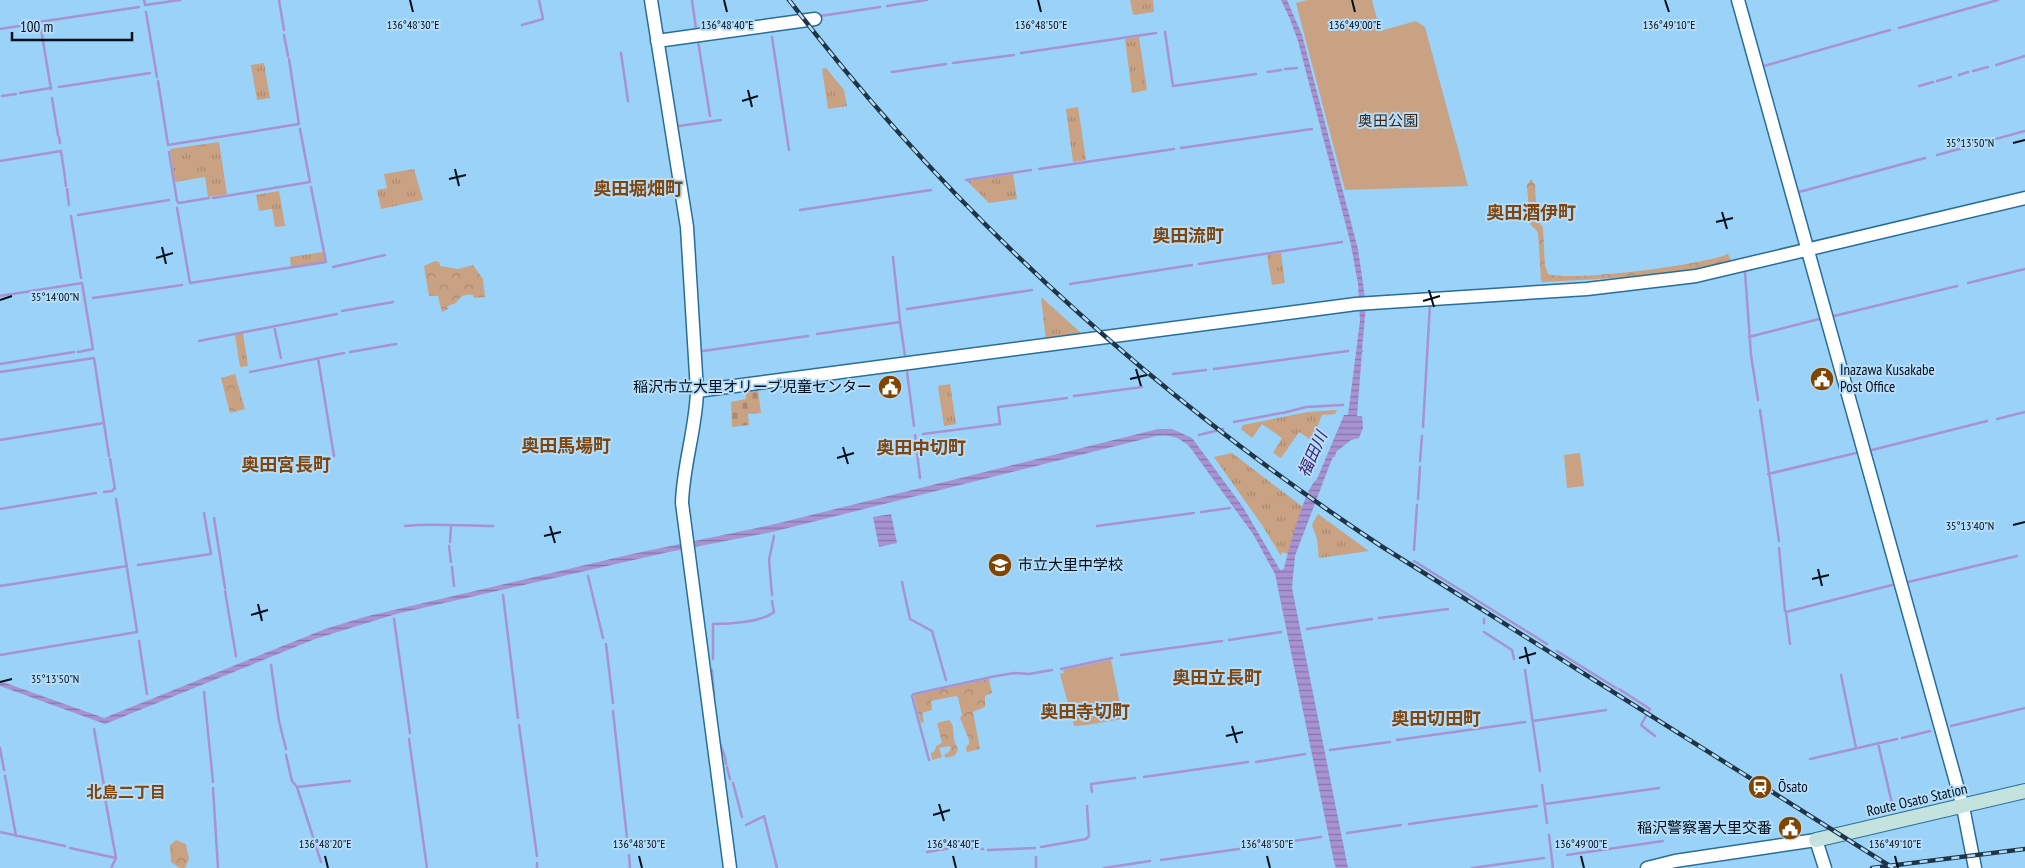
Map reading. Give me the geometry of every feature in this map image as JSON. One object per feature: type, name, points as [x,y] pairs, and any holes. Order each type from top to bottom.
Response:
[{"type":"main road","name":"Route Osato Station","points":[[1816,840],[2025,792]]},
{"type":"street","points":[[651,0],[687,227],[697,391],[696,416],[682,486],[682,503],[730,868]]},
{"type":"street","points":[[1738,0],[1963,807],[1975,868]]},
{"type":"street","points":[[657,41],[815,19]]},
{"type":"street","points":[[697,391],[1362,304],[1587,289],[1676,279],[1809,251],[2025,198]]},
{"type":"street","points":[[1647,868],[1674,861],[1816,840],[1825,868]]},
{"type":"green space","points":[[1130,0],[1153,0],[1154,12],[1133,15]]},
{"type":"green space","name":"奥田公園","points":[[1307,0],[1372,0],[1380,31],[1416,21],[1425,27],[1468,186],[1345,190],[1296,3]]},
{"type":"green space","points":[[1139,37],[1147,90],[1132,93],[1125,39]]},
{"type":"green space","points":[[264,63],[270,98],[257,100],[251,65]]},
{"type":"green space","points":[[826,68],[844,90],[847,106],[828,109],[822,69]]},
{"type":"green space","points":[[1078,107],[1086,160],[1073,162],[1066,109]]},
{"type":"green space","points":[[219,142],[227,194],[208,197],[205,177],[175,182],[170,149]]},
{"type":"green space","points":[[414,169],[423,200],[381,209],[377,190],[387,188],[384,174]]},
{"type":"green space","points":[[1013,174],[1017,199],[989,203],[967,181]]},
{"type":"green space","points":[[1531,179],[1535,185],[1537,219],[1543,228],[1545,266],[1548,274],[1583,276],[1638,271],[1693,263],[1728,254],[1731,260],[1706,267],[1660,274],[1542,282],[1538,232],[1530,224],[1527,185]]},
{"type":"green space","points":[[279,191],[285,226],[275,227],[272,209],[259,211],[256,195]]},
{"type":"green space","points":[[323,252],[325,261],[291,267],[290,257]]},
{"type":"green space","points":[[1281,253],[1285,283],[1272,285],[1267,255]]},
{"type":"green space","points":[[435,261],[439,262],[440,266],[458,269],[473,265],[483,279],[485,297],[474,298],[473,295],[465,295],[456,303],[447,306],[448,309],[442,312],[438,296],[429,296],[424,266]]},
{"type":"green space","points":[[1041,297],[1080,332],[1080,336],[1046,341]]},
{"type":"green space","points":[[243,333],[248,366],[240,367],[235,335]]},
{"type":"green space","points":[[235,374],[245,409],[230,413],[221,378]]},
{"type":"green space","points":[[950,384],[956,424],[944,426],[938,386]]},
{"type":"green space","points":[[758,389],[761,413],[748,414],[749,425],[732,427],[731,402],[746,399],[746,391]]},
{"type":"green space","points":[[1337,410],[1335,414],[1322,415],[1316,430],[1327,434],[1321,447],[1299,432],[1281,458],[1273,453],[1282,438],[1262,424],[1252,438],[1241,429],[1243,425],[1308,412]]},
{"type":"green space","points":[[1232,453],[1303,507],[1288,554],[1282,552],[1281,556],[1262,525],[1214,457]]},
{"type":"green space","points":[[1580,453],[1584,486],[1567,488],[1564,455]]},
{"type":"green space","points":[[1318,514],[1369,551],[1319,558],[1317,539],[1312,525]]},
{"type":"green space","points":[[1111,660],[1123,719],[1074,726],[1060,674],[1064,673],[1063,670]]},
{"type":"green space","points":[[989,679],[992,693],[985,696],[985,707],[973,712],[980,749],[967,752],[966,747],[969,744],[969,740],[960,718],[962,715],[958,697],[956,696],[931,701],[932,710],[922,713],[924,722],[921,723],[915,695]]},
{"type":"green space","points":[[949,720],[958,748],[957,753],[946,758],[944,755],[949,752],[951,747],[939,748],[942,757],[932,760],[931,753],[935,751],[936,746],[942,743],[937,723]]},
{"type":"green space","points":[[176,840],[186,844],[189,859],[185,868],[180,868],[171,862],[170,845]]},
{"type":"shaded area","points":[[1281,0],[1287,0],[1302,35],[1358,249],[1366,305],[1362,350],[1364,351],[1362,352],[1357,416],[1362,416],[1363,428],[1359,438],[1351,440],[1336,452],[1335,457],[1333,457],[1295,556],[1292,588],[1348,868],[1336,868],[1334,862],[1275,574],[1253,534],[1189,446],[1178,438],[1165,435],[772,532],[669,552],[396,614],[315,639],[105,724],[0,686],[0,681],[104,718],[325,629],[364,617],[632,554],[771,525],[1158,429],[1172,429],[1192,438],[1243,507],[1280,570],[1284,569],[1307,494],[1317,479],[1344,415],[1348,415],[1360,321],[1358,284],[1351,245],[1298,41]]},
{"type":"shaded area","points":[[891,514],[897,543],[879,547],[873,517]]},
{"type":"waterway","points":[[144,0],[145,5],[180,0]]},
{"type":"waterway","points":[[279,0],[284,30]]},
{"type":"waterway","points":[[522,25],[543,19],[539,0]]},
{"type":"waterway","points":[[692,0],[696,29]]},
{"type":"waterway","points":[[887,6],[927,0]]},
{"type":"waterway","points":[[1899,28],[1998,0]]},
{"type":"waterway","points":[[32,23],[139,7]]},
{"type":"waterway","points":[[820,16],[880,7]]},
{"type":"waterway","points":[[146,12],[157,77]]},
{"type":"waterway","points":[[0,29],[25,25]]},
{"type":"waterway","points":[[41,29],[51,89]]},
{"type":"waterway","points":[[1764,66],[1890,30]]},
{"type":"waterway","points":[[1165,32],[1173,86],[1256,74]]},
{"type":"waterway","points":[[1021,53],[1156,33]]},
{"type":"waterway","points":[[284,35],[288,56]]},
{"type":"waterway","points":[[772,37],[789,150]]},
{"type":"waterway","points":[[698,41],[710,116]]},
{"type":"waterway","points":[[621,53],[628,101]]},
{"type":"waterway","points":[[953,63],[1014,55]]},
{"type":"waterway","points":[[1996,65],[2025,56]]},
{"type":"waterway","points":[[158,81],[168,145],[299,124],[289,59]]},
{"type":"waterway","points":[[892,72],[946,64]]},
{"type":"waterway","points":[[1973,71],[1988,67]]},
{"type":"waterway","points":[[1285,69],[1297,68]]},
{"type":"waterway","points":[[1268,72],[1281,70]]},
{"type":"waterway","points":[[1959,75],[1968,72]]},
{"type":"waterway","points":[[59,87],[150,73]]},
{"type":"waterway","points":[[1937,81],[1951,77]]},
{"type":"waterway","points":[[1919,86],[1933,82]]},
{"type":"waterway","points":[[20,93],[51,88]]},
{"type":"waterway","points":[[2,96],[16,94]]},
{"type":"waterway","points":[[52,98],[58,135]]},
{"type":"waterway","points":[[679,126],[721,120]]},
{"type":"waterway","points":[[213,198],[310,182],[300,129]]},
{"type":"waterway","points":[[1181,148],[1312,129]]},
{"type":"waterway","points":[[1937,155],[2025,131]]},
{"type":"waterway","points":[[59,137],[60,143]]},
{"type":"waterway","points":[[1039,169],[1174,149]]},
{"type":"waterway","points":[[0,161],[61,151]]},
{"type":"waterway","points":[[169,152],[177,201],[179,203],[209,198]]},
{"type":"waterway","points":[[62,158],[65,177]]},
{"type":"waterway","points":[[1799,192],[1925,158]]},
{"type":"waterway","points":[[966,180],[1031,170]]},
{"type":"waterway","points":[[65,179],[66,186]]},
{"type":"waterway","points":[[177,208],[190,283],[326,262],[311,187]]},
{"type":"waterway","points":[[67,189],[69,205]]},
{"type":"waterway","points":[[800,210],[931,190]]},
{"type":"waterway","points":[[78,215],[169,200]]},
{"type":"waterway","points":[[71,216],[81,278]]},
{"type":"waterway","points":[[1199,264],[1342,242]]},
{"type":"waterway","points":[[333,267],[385,255]]},
{"type":"waterway","points":[[893,257],[900,322]]},
{"type":"waterway","points":[[1070,284],[1192,265]]},
{"type":"waterway","points":[[1968,283],[2025,269]]},
{"type":"waterway","points":[[1745,272],[1751,355],[1758,400]]},
{"type":"waterway","points":[[0,296],[82,283],[93,349],[78,352]]},
{"type":"waterway","points":[[93,298],[182,285]]},
{"type":"waterway","points":[[1834,316],[1957,286]]},
{"type":"waterway","points":[[907,309],[1032,290]]},
{"type":"waterway","points":[[342,311],[393,302]]},
{"type":"waterway","points":[[1423,427],[1430,304]]},
{"type":"waterway","points":[[199,341],[337,314]]},
{"type":"waterway","points":[[1749,337],[1819,319]]},
{"type":"waterway","points":[[817,334],[900,322],[905,356]]},
{"type":"waterway","points":[[274,326],[281,358]]},
{"type":"waterway","points":[[703,351],[808,336]]},
{"type":"waterway","points":[[350,352],[396,344]]},
{"type":"waterway","points":[[1214,369],[1348,351]]},
{"type":"waterway","points":[[0,364],[74,352]]},
{"type":"waterway","points":[[250,372],[344,353]]},
{"type":"waterway","points":[[0,372],[94,358],[109,456]]},
{"type":"waterway","points":[[318,358],[334,456]]},
{"type":"waterway","points":[[1173,374],[1206,370]]},
{"type":"waterway","points":[[907,372],[914,426]]},
{"type":"waterway","points":[[1074,396],[1142,387]]},
{"type":"waterway","points":[[923,434],[1000,424],[998,407],[1067,398]]},
{"type":"waterway","points":[[1283,413],[1306,407],[1343,405]]},
{"type":"waterway","points":[[1760,410],[1779,541]]},
{"type":"waterway","points":[[1997,419],[2025,412]]},
{"type":"waterway","points":[[1234,422],[1281,413]]},
{"type":"waterway","points":[[1872,450],[1987,421]]},
{"type":"waterway","points":[[0,440],[104,423]]},
{"type":"waterway","points":[[1199,435],[1223,429]]},
{"type":"waterway","points":[[915,435],[920,478]]},
{"type":"waterway","points":[[1420,461],[1422,436]]},
{"type":"waterway","points":[[1768,474],[1856,453]]},
{"type":"waterway","points":[[110,459],[115,489]]},
{"type":"waterway","points":[[1418,499],[1420,467]]},
{"type":"waterway","points":[[104,492],[112,491],[114,488]]},
{"type":"waterway","points":[[0,509],[96,493]]},
{"type":"waterway","points":[[116,499],[137,631]]},
{"type":"waterway","points":[[1414,550],[1417,505]]},
{"type":"waterway","points":[[1201,512],[1230,508]]},
{"type":"waterway","points":[[138,565],[211,554],[204,513]]},
{"type":"waterway","points":[[1097,526],[1194,513]]},
{"type":"waterway","points":[[214,518],[225,588]]},
{"type":"waterway","points":[[405,526],[493,526]]},
{"type":"waterway","points":[[450,542],[451,526]]},
{"type":"waterway","points":[[772,595],[769,560],[774,536]]},
{"type":"waterway","points":[[449,546],[451,562]]},
{"type":"waterway","points":[[1779,548],[1785,611]]},
{"type":"waterway","points":[[1908,582],[2017,556]]},
{"type":"waterway","points":[[1414,561],[1547,644]]},
{"type":"waterway","points":[[0,586],[127,566]]},
{"type":"waterway","points":[[452,567],[454,586]]},
{"type":"waterway","points":[[588,576],[603,638]]},
{"type":"waterway","points":[[902,582],[910,619],[932,631],[946,680]]},
{"type":"waterway","points":[[1790,644],[1786,612],[1892,585]]},
{"type":"waterway","points":[[225,591],[236,656]]},
{"type":"waterway","points":[[503,595],[518,718]]},
{"type":"waterway","points":[[713,659],[713,624],[736,623],[762,618],[774,612],[772,601]]},
{"type":"waterway","points":[[1379,618],[1448,609]]},
{"type":"waterway","points":[[394,619],[410,733]]},
{"type":"waterway","points":[[1307,629],[1372,619]]},
{"type":"waterway","points":[[0,655],[137,632]]},
{"type":"waterway","points":[[1229,640],[1281,632]]},
{"type":"waterway","points":[[1484,632],[1512,650],[1514,659]]},
{"type":"waterway","points":[[139,641],[147,694]]},
{"type":"waterway","points":[[1121,655],[1222,641]]},
{"type":"waterway","points":[[606,644],[613,703]]},
{"type":"waterway","points":[[1557,651],[1616,688]]},
{"type":"waterway","points":[[1061,669],[1112,658]]},
{"type":"waterway","points":[[271,665],[279,721],[286,749]]},
{"type":"waterway","points":[[712,670],[714,696]]},
{"type":"waterway","points":[[929,760],[912,696],[914,694],[996,676],[1015,673],[1029,674],[1052,670]]},
{"type":"waterway","points":[[1525,670],[1540,771]]},
{"type":"waterway","points":[[1841,675],[1856,748]]},
{"type":"waterway","points":[[1619,689],[1650,709],[1641,725],[1655,736]]},
{"type":"waterway","points":[[204,692],[213,782]]},
{"type":"waterway","points":[[1951,726],[2025,708]]},
{"type":"waterway","points":[[1533,721],[1606,710]]},
{"type":"waterway","points":[[613,711],[628,847]]},
{"type":"waterway","points":[[1397,740],[1525,722]]},
{"type":"waterway","points":[[519,725],[537,856]]},
{"type":"waterway","points":[[94,729],[105,791]]},
{"type":"waterway","points":[[1902,738],[1930,731]]},
{"type":"waterway","points":[[409,739],[427,868]]},
{"type":"waterway","points":[[1810,759],[1897,739]]},
{"type":"waterway","points":[[719,741],[726,764]]},
{"type":"waterway","points":[[1330,750],[1390,742]]},
{"type":"waterway","points":[[1878,743],[1894,812]]},
{"type":"waterway","points":[[0,748],[4,770]]},
{"type":"waterway","points":[[1256,762],[1305,754]]},
{"type":"waterway","points":[[286,755],[292,781],[297,787],[321,862]]},
{"type":"waterway","points":[[1144,777],[1248,762]]},
{"type":"waterway","points":[[727,767],[730,779]]},
{"type":"waterway","points":[[5,776],[16,836]]},
{"type":"waterway","points":[[1092,792],[1091,784],[1135,778]]},
{"type":"waterway","points":[[297,787],[350,781]]},
{"type":"waterway","points":[[733,783],[742,817]]},
{"type":"waterway","points":[[1542,785],[1547,823]]},
{"type":"waterway","points":[[213,788],[218,868]]},
{"type":"waterway","points":[[1545,804],[1659,788]]},
{"type":"waterway","points":[[105,798],[116,858],[111,868]]},
{"type":"waterway","points":[[1041,847],[1086,839],[1089,836],[1087,806]]},
{"type":"waterway","points":[[1409,824],[1537,806]]},
{"type":"waterway","points":[[746,825],[764,816],[777,868]]},
{"type":"waterway","points":[[1347,833],[1401,825]]},
{"type":"waterway","points":[[0,832],[65,846]]},
{"type":"waterway","points":[[1549,835],[1553,868]]},
{"type":"waterway","points":[[1273,844],[1321,837]]},
{"type":"waterway","points":[[1567,855],[1663,841]]},
{"type":"waterway","points":[[1161,860],[1267,845]]},
{"type":"waterway","points":[[927,852],[956,847],[983,849]]},
{"type":"waterway","points":[[70,848],[116,858]]},
{"type":"waterway","points":[[988,850],[1035,848]]},
{"type":"waterway","points":[[629,855],[630,868]]},
{"type":"waterway","points":[[1036,857],[1036,868]]},
{"type":"waterway","points":[[1472,868],[1544,858]]},
{"type":"waterway","points":[[1104,868],[1150,861]]},
{"type":"waterway","points":[[537,863],[537,868]]},
{"type":"railway","points":[[789,0],[852,79],[919,155],[989,228],[1062,298],[1138,364],[1217,428],[1298,489],[1381,546],[1893,868]]},
{"type":"railway","points":[[1872,868],[2025,849]]},
{"type":"place","name":"Inazawa Kusakabe Post Office","points":[[1822,379]]},
{"type":"place","name":"稲沢市立大里オリーブ児童センター","points":[[890,387]]},
{"type":"place","name":"市立大里中学校","points":[[1000,565]]},
{"type":"place","name":"Ōsato","points":[[1760,787]]},
{"type":"place","name":"稲沢警察署大里交番","points":[[1790,828]]},
{"type":"district","name":"奥田堀畑町","points":[[638,189]]},
{"type":"district","name":"奥田酒伊町","points":[[1531,213]]},
{"type":"district","name":"奥田流町","points":[[1188,236]]},
{"type":"district","name":"奥田馬場町","points":[[566,446]]},
{"type":"district","name":"奥田中切町","points":[[921,448]]},
{"type":"district","name":"奥田宮長町","points":[[286,465]]},
{"type":"district","name":"奥田立長町","points":[[1217,678]]},
{"type":"district","name":"奥田寺切町","points":[[1085,712]]},
{"type":"district","name":"奥田切田町","points":[[1436,719]]},
{"type":"district","name":"北島二丁目","points":[[126,792]]},
{"type":"water label","name":"福田川","points":[[1312,454]]}]
